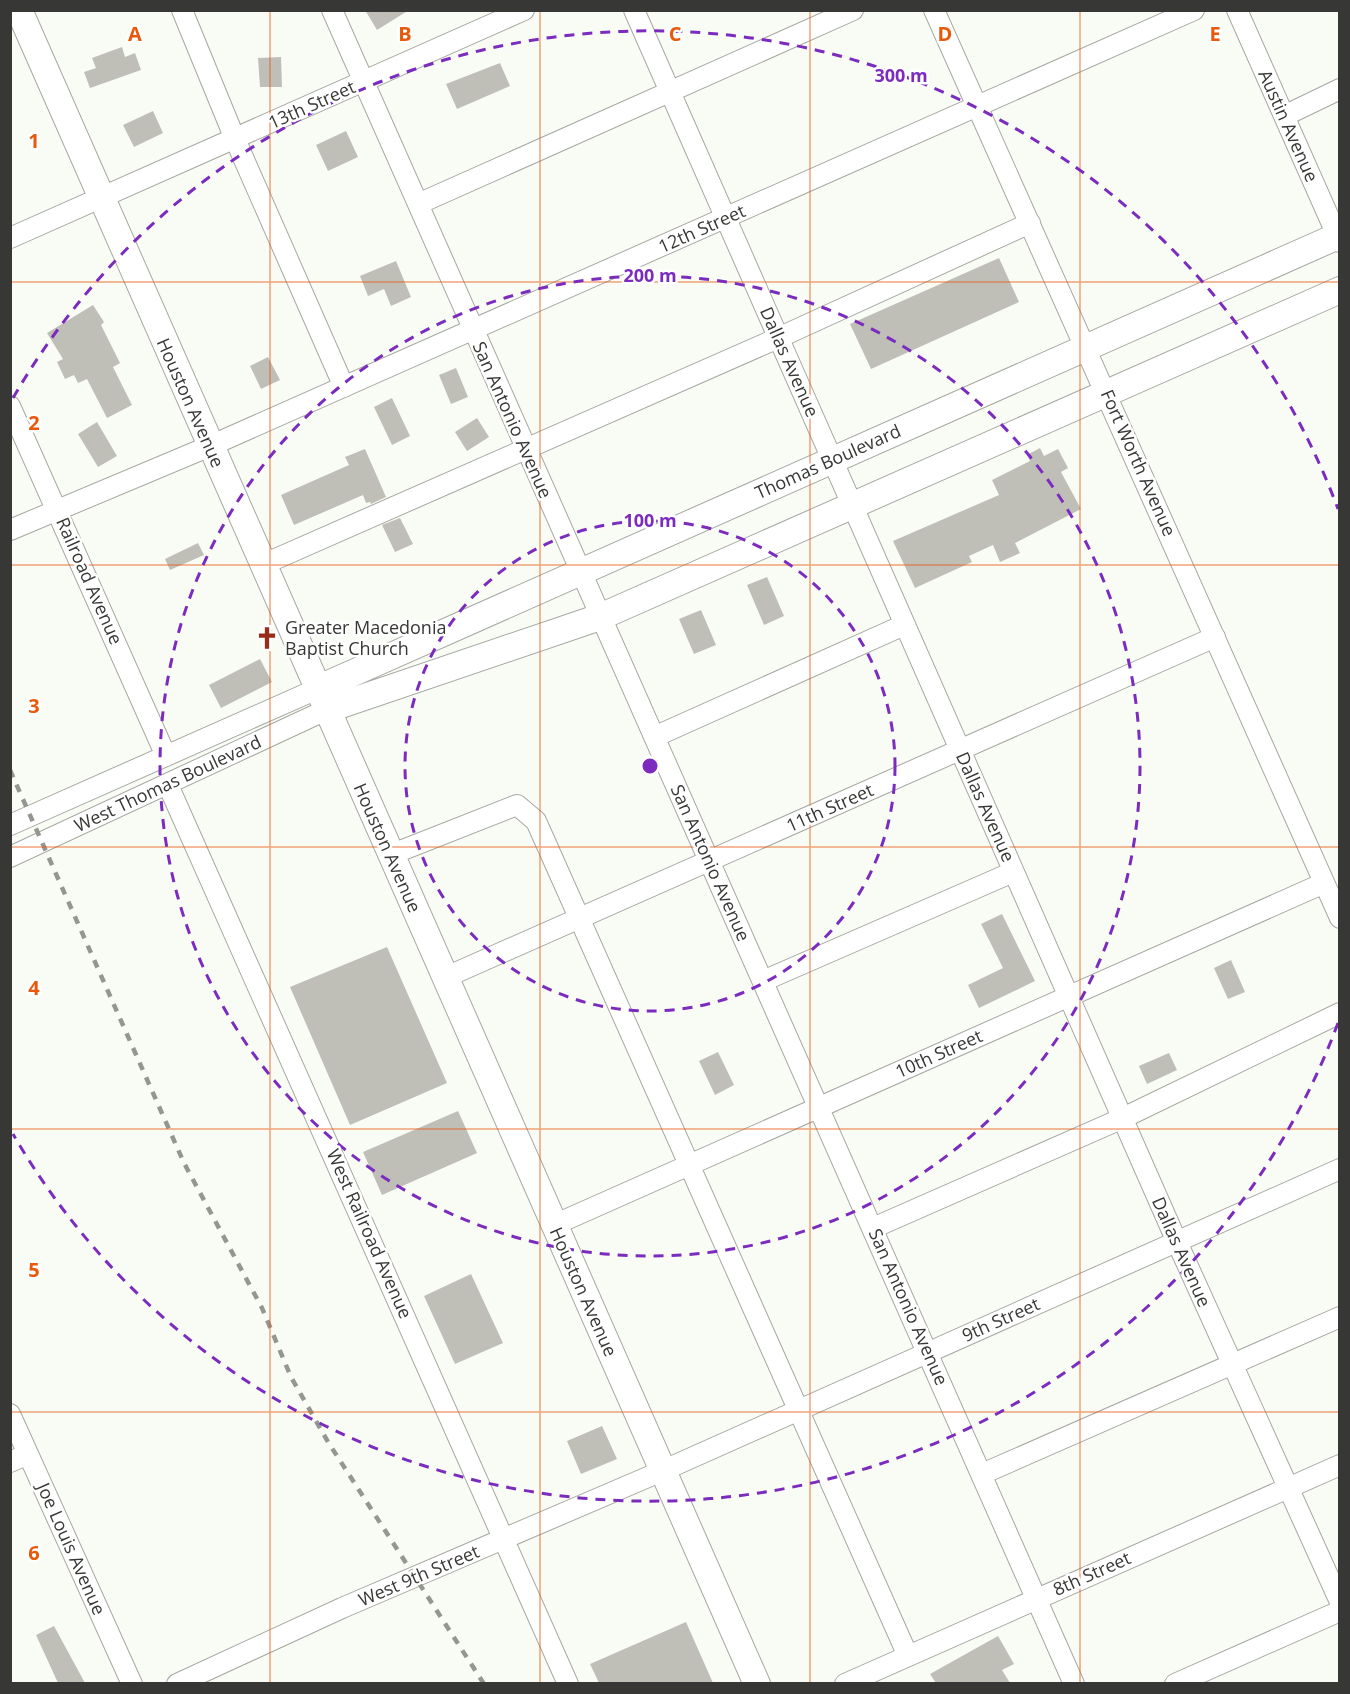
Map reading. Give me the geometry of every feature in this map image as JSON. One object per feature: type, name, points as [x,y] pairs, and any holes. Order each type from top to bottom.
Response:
[{"type":"main road","name":"Houston Avenue","points":[[19,10],[444,978],[757,1683]]},
{"type":"main road","name":"Thomas Boulevard","points":[[321,699],[580,572],[1085,347],[1339,237]]},
{"type":"main road","points":[[321,699],[600,617],[1340,290]]},
{"type":"street","points":[[182,10],[235,139],[344,387]]},
{"type":"street","name":"San Antonio Avenue","points":[[332,10],[1074,1683]]},
{"type":"street","name":"13th Street","points":[[10,238],[524,10]]},
{"type":"street","name":"Dallas Avenue","points":[[634,10],[1176,1242],[1340,1602]]},
{"type":"street","points":[[418,204],[853,10]]},
{"type":"street","name":"Fort Worth Avenue","points":[[934,10],[1340,918]]},
{"type":"street","name":"12th Street","points":[[10,530],[210,446],[1194,10]]},
{"type":"street","name":"Austin Avenue","points":[[1237,10],[1339,237]]},
{"type":"street","points":[[1284,116],[1340,89]]},
{"type":"street","points":[[262,565],[778,338],[1030,223]]},
{"type":"street","name":"Railroad Avenue","points":[[10,406],[166,756]]},
{"type":"street","points":[[654,737],[904,625]]},
{"type":"street","name":"11th Street","points":[[444,978],[1215,637]]},
{"type":"street","name":"West Thomas Boulevard","points":[[10,825],[166,756],[321,699]]},
{"type":"street","name":"West Thomas Boulevard","points":[[10,857],[168,785],[321,699]]},
{"type":"street","name":"West Railroad Avenue","points":[[168,785],[568,1683]]},
{"type":"street","points":[[390,855],[517,805],[536,821],[908,1656]]},
{"type":"street","points":[[762,981],[1013,872]]},
{"type":"street","name":"10th Street","points":[[554,1225],[1324,883]]},
{"type":"street","points":[[873,1228],[1123,1118],[1340,1013]]},
{"type":"street","name":"9th Street","points":[[662,1471],[1340,1169]]},
{"type":"street","points":[[982,1474],[1340,1317]]},
{"type":"street","name":"Joe Louis Avenue","points":[[10,1414],[19,1458],[132,1683]]},
{"type":"street","name":"8th Street","points":[[845,1683],[1340,1465]]},
{"type":"street","name":"West 9th Street","points":[[177,1683],[342,1608],[662,1471]]},
{"type":"street","points":[[1175,1683],[1340,1611]]},
{"type":"building","points":[[365,10],[409,10],[377,30]]},
{"type":"building","points":[[122,47],[125,57],[135,53],[141,70],[90,88],[84,72],[96,68],[92,58]]},
{"type":"building","points":[[281,57],[282,87],[260,87],[258,58]]},
{"type":"building","points":[[500,63],[510,86],[457,109],[446,84]]},
{"type":"building","points":[[153,111],[163,133],[134,147],[123,125]]},
{"type":"building","points":[[346,131],[358,157],[328,171],[316,145]]},
{"type":"building","points":[[999,258],[1019,302],[871,369],[850,324]]},
{"type":"building","points":[[396,261],[411,297],[391,306],[384,289],[368,296],[360,276]]},
{"type":"building","points":[[93,305],[104,322],[101,325],[120,363],[113,367],[132,405],[107,418],[87,379],[78,383],[74,375],[65,379],[57,362],[63,359],[47,333]]},
{"type":"building","points":[[268,357],[280,380],[261,389],[250,366]]},
{"type":"building","points":[[456,368],[468,397],[451,404],[439,375]]},
{"type":"building","points":[[392,398],[410,436],[392,445],[374,407]]},
{"type":"building","points":[[477,418],[489,437],[467,451],[455,432]]},
{"type":"building","points":[[97,422],[117,456],[98,467],[78,434]]},
{"type":"building","points":[[1040,448],[1044,456],[1058,449],[1068,468],[1061,472],[1081,509],[1015,543],[1020,553],[1000,562],[993,545],[969,556],[972,562],[915,588],[893,541],[999,495],[992,480],[1030,461],[1027,455]]},
{"type":"building","points":[[365,449],[386,497],[371,504],[366,503],[363,495],[294,525],[281,495],[349,465],[345,457]]},
{"type":"building","points":[[400,518],[413,544],[395,552],[382,525]]},
{"type":"building","points":[[198,543],[204,555],[170,570],[165,559]]},
{"type":"building","points":[[767,577],[784,616],[764,625],[747,585]]},
{"type":"building","points":[[701,610],[716,645],[694,654],[679,619]]},
{"type":"building","points":[[260,659],[272,682],[221,708],[209,685]]},
{"type":"building","points":[[1002,914],[1035,981],[979,1008],[968,985],[1003,968],[981,924]]},
{"type":"building","points":[[387,947],[447,1083],[350,1125],[290,987]]},
{"type":"building","points":[[1231,960],[1245,992],[1228,999],[1214,968]]},
{"type":"building","points":[[718,1052],[734,1085],[715,1095],[699,1061]]},
{"type":"building","points":[[1169,1053],[1177,1070],[1147,1084],[1139,1066]]},
{"type":"building","points":[[458,1111],[477,1153],[382,1195],[363,1152]]},
{"type":"building","points":[[471,1274],[503,1343],[455,1364],[424,1296]]},
{"type":"building","points":[[602,1426],[617,1459],[581,1474],[567,1441]]},
{"type":"building","points":[[686,1622],[713,1683],[599,1683],[590,1664]]},
{"type":"building","points":[[54,1626],[85,1683],[58,1683],[36,1635]]},
{"type":"building","points":[[998,1636],[1014,1664],[1002,1670],[1010,1683],[936,1683],[930,1674]]},
{"type":"railway","points":[[10,770],[184,1163],[262,1308],[291,1377],[328,1442],[484,1684]]},
{"type":"place","name":"Greater Macedonia Baptist Church","points":[[267,638]]}]
